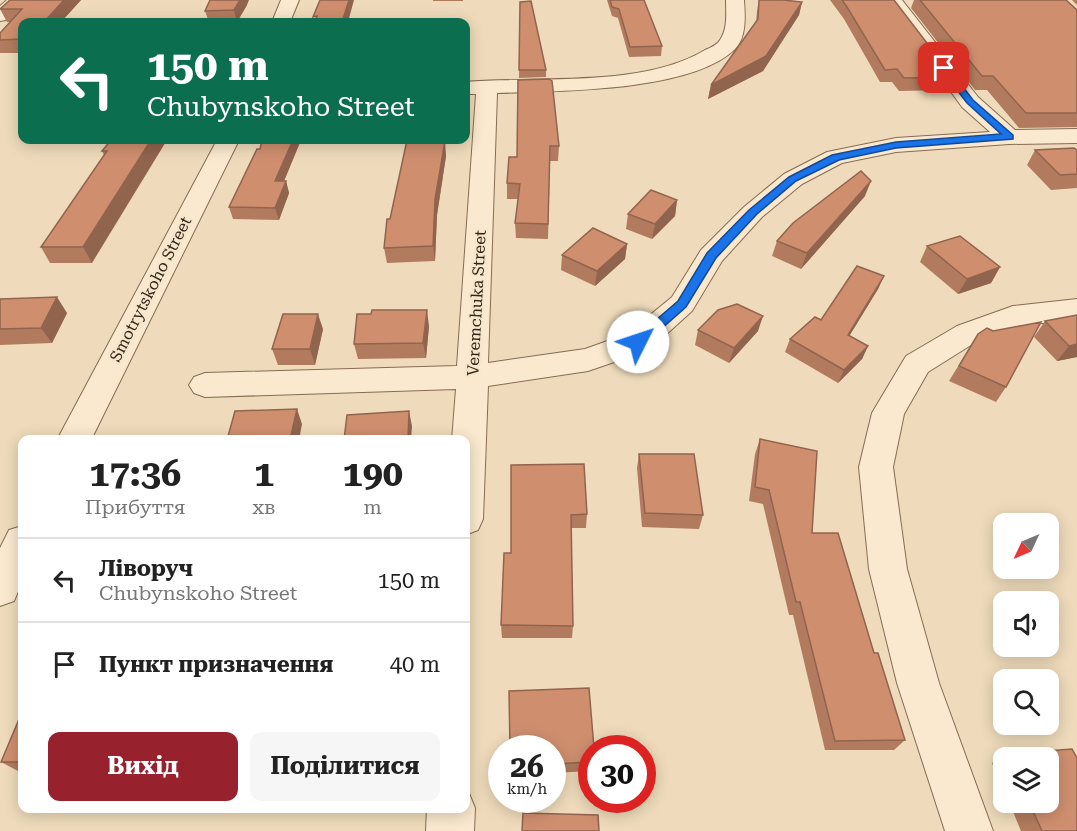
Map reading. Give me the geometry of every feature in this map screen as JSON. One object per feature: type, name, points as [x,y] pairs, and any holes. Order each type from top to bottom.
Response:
[{"type":"street","points":[[0,16],[17,0]]},
{"type":"street","points":[[282,18],[290,0]]},
{"type":"street","points":[[476,88],[614,82],[665,73],[700,62],[728,45],[736,25],[735,0]]},
{"type":"street","points":[[893,0],[970,102],[1010,137]]},
{"type":"street","name":"Veremchuka Street","points":[[469,435],[476,88]]},
{"type":"street","points":[[205,385],[472,377],[588,360],[638,342],[682,304],[711,256],[753,212],[793,179],[836,158],[896,145],[1010,137],[1077,136]]},
{"type":"street","name":"Smotrytskoho Street","points":[[77,435],[226,144]]},
{"type":"street","points":[[969,831],[918,682],[891,581],[876,467],[888,413],[917,364],[968,333],[1013,316],[1077,309]]},
{"type":"street","points":[[0,588],[18,550]]},
{"type":"street","points":[[450,831],[451,813]]},
{"type":"building","points":[[10,0],[64,0],[48,18],[18,18],[18,39],[0,40],[0,33],[22,9],[0,9]]},
{"type":"building","points":[[210,0],[240,0],[234,10],[205,11]]},
{"type":"building","points":[[320,0],[349,0],[343,18],[313,17]]},
{"type":"building","points":[[610,0],[644,0],[662,46],[630,47],[619,9],[612,7]]},
{"type":"building","points":[[759,0],[802,2],[766,56],[711,85],[758,19]]},
{"type":"building","points":[[842,0],[894,0],[953,77],[904,78],[897,69],[885,70]]},
{"type":"building","points":[[920,0],[1066,0],[1077,10],[1077,113],[1026,113],[993,76],[982,76]]},
{"type":"building","points":[[531,1],[546,70],[519,70],[520,2]]},
{"type":"building","points":[[549,79],[552,81],[559,146],[550,146],[548,224],[515,223],[520,184],[507,183],[509,157],[517,157],[518,80]]},
{"type":"building","points":[[108,144],[148,144],[83,247],[41,247],[107,151],[102,151]]},
{"type":"building","points":[[261,144],[291,144],[275,181],[286,181],[275,208],[229,207],[257,149],[260,149]]},
{"type":"building","points":[[406,144],[444,144],[435,199],[433,246],[384,248],[387,219],[390,219]]},
{"type":"building","points":[[1074,148],[1077,150],[1077,174],[1060,175],[1035,150]]},
{"type":"building","points":[[861,171],[871,181],[807,253],[777,241],[793,223]]},
{"type":"building","points":[[651,190],[677,200],[655,224],[628,214]]},
{"type":"building","points":[[593,228],[627,244],[597,271],[562,255]]},
{"type":"building","points":[[960,236],[1000,267],[967,279],[927,246]]},
{"type":"building","points":[[857,266],[884,276],[848,335],[868,346],[844,370],[790,339],[815,317],[821,320]]},
{"type":"building","points":[[57,297],[41,328],[0,329],[0,299]]},
{"type":"building","points":[[737,304],[763,316],[734,348],[698,330],[718,310]]},
{"type":"building","points":[[372,310],[427,310],[423,343],[354,344],[357,314],[371,314]]},
{"type":"building","points":[[283,314],[318,314],[310,349],[272,349]]},
{"type":"building","points":[[1077,315],[1077,344],[1069,346],[1045,321]]},
{"type":"building","points":[[1041,322],[1006,387],[959,366],[978,334],[987,328],[993,331]]},
{"type":"building","points":[[297,409],[291,435],[228,435],[235,411]]},
{"type":"building","points":[[409,411],[408,435],[345,435],[347,415]]},
{"type":"building","points":[[760,439],[817,451],[812,533],[838,533],[874,653],[878,653],[905,740],[835,741],[800,602],[796,602],[769,490],[755,487]]},
{"type":"building","points":[[639,454],[694,454],[703,515],[645,513]]},
{"type":"building","points":[[584,464],[587,514],[571,515],[573,626],[501,625],[504,553],[511,553],[511,465]]},
{"type":"building","points":[[589,688],[593,735],[578,735],[578,763],[566,763],[566,735],[510,735],[509,691]]},
{"type":"building","points":[[18,722],[18,762],[1,762]]},
{"type":"building","points":[[1072,749],[1077,758],[1077,831],[1042,831],[1034,813],[1059,813],[1059,750]]},
{"type":"building","points":[[523,813],[598,815],[599,831],[522,831]]},
{"type":"route","points":[[638,342],[682,304],[711,256],[753,212],[793,179],[836,158],[896,145],[1010,137],[970,102],[944,68]]}]
